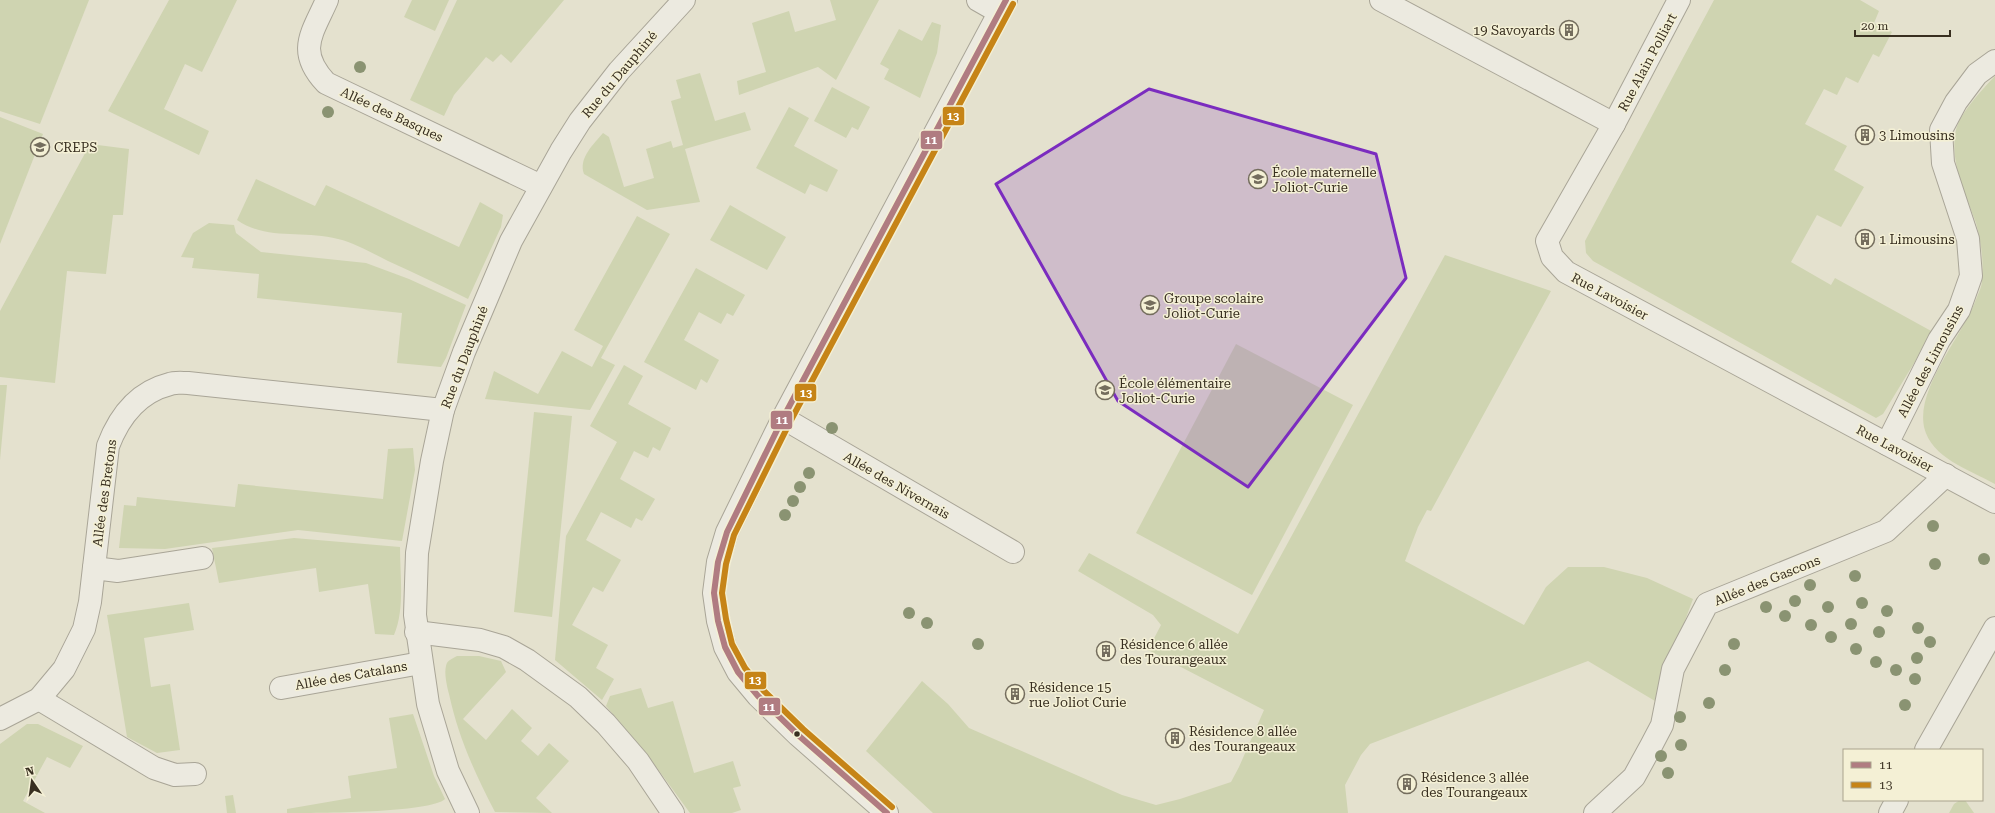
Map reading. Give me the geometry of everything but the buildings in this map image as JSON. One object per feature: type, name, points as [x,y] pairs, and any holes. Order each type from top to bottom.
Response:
[{"type":"street","name":"Allée des Basques","points":[[327,0],[309,41],[309,55],[315,71],[326,83],[541,186]]},
{"type":"street","name":"Rue du Dauphiné","points":[[468,813],[448,771],[428,704],[416,632],[415,615],[417,553],[432,461],[443,410],[489,290],[511,241],[541,186],[580,121],[637,50],[684,0]]},
{"type":"street","points":[[886,813],[798,735],[758,696],[738,672],[725,646],[718,622],[714,593],[718,562],[727,532],[783,418],[1003,6],[978,0]]},
{"type":"street","points":[[1381,0],[1614,124]]},
{"type":"street","name":"Rue Alain Polliart","points":[[1614,124],[1679,0]]},
{"type":"street","name":"Allée des Limousins","points":[[1887,444],[1939,340],[1959,310],[1971,276],[1968,239],[1943,163],[1941,130],[1956,102],[1977,74],[1995,61]]},
{"type":"street","name":"Rue Lavoisier","points":[[1614,124],[1547,241],[1552,257],[1566,272],[1995,502]]},
{"type":"street","name":"Allée des Bretons","points":[[39,699],[64,669],[84,629],[90,602],[108,446],[114,430],[123,415],[137,400],[170,384],[188,383],[443,410]]},
{"type":"street","name":"Allée des Nivernais","points":[[783,418],[1013,552]]},
{"type":"street","name":"Allée des Gascons","points":[[1595,813],[1634,777],[1651,746],[1662,725],[1673,669],[1707,604],[1886,531],[1946,475]]},
{"type":"street","points":[[94,568],[118,571],[202,558]]},
{"type":"street","points":[[1927,749],[1995,628]]},
{"type":"street","points":[[416,632],[480,640],[504,647],[527,660],[578,697],[606,724],[638,761],[673,813]]},
{"type":"street","name":"Allée des Catalans","points":[[281,688],[421,663]]},
{"type":"street","points":[[0,719],[39,699],[154,768],[175,774],[195,774]]},
{"type":"street","points":[[1890,813],[1896,801]]},
{"type":"highlighted area","points":[[1149,89],[1376,154],[1406,278],[1248,487],[1118,401],[996,184]]},
{"type":"green space","points":[[0,0],[89,0],[40,124],[0,111]]},
{"type":"green space","points":[[169,0],[237,0],[202,72],[185,64],[164,109],[209,131],[199,155],[108,111]]},
{"type":"green space","points":[[412,0],[449,0],[435,31],[404,17]]},
{"type":"green space","points":[[457,0],[564,0],[511,63],[501,54],[493,62],[486,57],[454,95],[444,116],[410,100]]},
{"type":"green space","points":[[830,0],[879,0],[836,80],[818,67],[739,95],[737,81],[766,72],[752,23],[789,11],[795,32],[836,20]]},
{"type":"green space","points":[[1714,0],[1860,0],[1879,11],[1874,23],[1892,32],[1879,57],[1873,54],[1858,83],[1846,77],[1837,95],[1824,89],[1805,124],[1847,146],[1834,170],[1864,187],[1841,227],[1817,215],[1791,262],[1831,285],[1835,278],[1933,332],[1883,414],[1876,418],[1593,261],[1586,253],[1585,241]]},
{"type":"green space","points":[[932,22],[941,25],[937,53],[920,98],[884,79],[889,69],[880,64],[899,29],[922,41]]},
{"type":"green space","points":[[700,73],[715,121],[745,112],[751,130],[685,149],[700,202],[647,210],[584,174],[583,162],[585,157],[603,133],[609,137],[624,187],[654,178],[646,149],[671,141],[673,148],[683,145],[671,101],[681,98],[676,80]]},
{"type":"green space","points":[[1995,76],[1995,484],[1953,462],[1935,447],[1928,438],[1924,427],[1923,412],[1927,395],[1934,379],[1962,328],[1982,284],[1982,252],[1976,223],[1960,178],[1954,142],[1958,123],[1962,116]]},
{"type":"green space","points":[[832,87],[870,107],[858,130],[852,127],[846,138],[814,121]]},
{"type":"green space","points":[[789,107],[809,118],[794,146],[838,170],[827,192],[810,184],[805,194],[756,168]]},
{"type":"green space","points":[[0,117],[43,134],[0,244]]},
{"type":"green space","points":[[90,144],[129,149],[123,215],[113,215],[106,274],[67,271],[55,383],[0,377],[0,311]]},
{"type":"green space","points":[[256,179],[315,206],[326,185],[459,247],[480,202],[503,215],[501,227],[468,299],[351,243],[325,236],[261,231],[237,220]]},
{"type":"green space","points":[[730,205],[786,237],[767,270],[710,240]]},
{"type":"green space","points":[[637,216],[670,234],[601,358],[615,365],[590,410],[485,399],[494,371],[538,394],[562,351],[592,367],[603,346],[574,330]]},
{"type":"green space","points":[[209,223],[234,225],[236,233],[261,252],[366,263],[409,279],[466,305],[446,358],[441,367],[397,363],[402,313],[257,298],[259,274],[192,268],[194,258],[181,257],[193,233]]},
{"type":"green space","points":[[1445,255],[1551,291],[1431,511],[1427,510],[1418,527],[1405,561],[1524,625],[1546,587],[1568,567],[1604,567],[1647,578],[1693,599],[1655,701],[1588,661],[1370,744],[1361,755],[1345,785],[1348,813],[933,813],[866,751],[922,681],[948,704],[969,728],[1122,795],[1156,805],[1180,799],[1231,782],[1264,710],[1148,650],[1161,625],[1153,615],[1078,571],[1089,553],[1238,634]]},
{"type":"green space","points":[[696,268],[745,295],[733,316],[727,313],[721,324],[699,312],[684,340],[719,360],[707,383],[701,379],[696,390],[644,362]]},
{"type":"green space","points":[[1236,344],[1353,405],[1252,595],[1136,533]]},
{"type":"green space","points":[[624,365],[643,376],[628,404],[671,428],[660,451],[653,447],[648,458],[634,451],[620,479],[655,499],[642,521],[636,518],[631,528],[601,512],[586,540],[621,560],[603,592],[593,587],[572,625],[608,645],[596,668],[614,679],[602,700],[555,660],[566,536],[617,442],[590,426]]},
{"type":"green space","points":[[0,385],[7,385],[0,460]]},
{"type":"green space","points":[[534,412],[572,416],[552,617],[514,612]]},
{"type":"green space","points":[[413,448],[415,470],[402,541],[298,530],[165,549],[119,548],[124,505],[136,506],[137,497],[235,507],[238,484],[383,499],[388,449]]},
{"type":"green space","points":[[294,538],[400,547],[401,603],[400,614],[394,635],[375,634],[368,584],[319,592],[316,568],[219,583],[212,548]]},
{"type":"green space","points":[[189,603],[194,630],[144,638],[151,687],[170,684],[180,750],[157,753],[127,737],[107,615]]},
{"type":"green space","points":[[457,656],[479,656],[501,661],[506,672],[463,719],[486,740],[512,709],[532,728],[521,741],[538,756],[549,743],[569,761],[536,798],[552,813],[495,812],[462,740],[453,710],[445,669],[449,661]]},
{"type":"green space","points":[[641,688],[648,708],[673,701],[694,773],[733,761],[741,786],[733,788],[741,810],[732,813],[690,813],[646,753],[606,706],[610,696]]},
{"type":"green space","points":[[413,714],[434,776],[445,799],[435,804],[396,810],[287,813],[287,809],[351,798],[348,776],[397,768],[389,718]]},
{"type":"green space","points":[[27,724],[38,724],[83,746],[70,768],[47,757],[23,801],[45,813],[0,813],[0,744]]},
{"type":"green space","points":[[233,795],[236,813],[227,813],[225,796]]},
{"type":"green space","points":[[1958,801],[1966,801],[1974,813],[1949,813],[1954,804]]},
{"type":"transit line","name":"11","points":[[887,813],[798,735],[758,696],[738,672],[725,647],[718,621],[714,593],[718,562],[727,532],[783,418],[1006,0]]},
{"type":"transit line","name":"13","points":[[892,807],[803,729],[764,691],[745,668],[732,644],[726,619],[722,593],[726,564],[734,535],[790,422],[1013,4]]},
{"type":"place","name":"19 Savoyards","points":[[1569,30]]},
{"type":"place","name":"3 Limousins","points":[[1865,135]]},
{"type":"place","name":"CREPS","points":[[40,147]]},
{"type":"place","name":"École maternelle Joliot-Curie","points":[[1258,179]]},
{"type":"place","name":"1 Limousins","points":[[1865,239]]},
{"type":"place","name":"Groupe scolaire Joliot-Curie","points":[[1150,305]]},
{"type":"place","name":"École élémentaire Joliot-Curie","points":[[1105,390]]},
{"type":"place","name":"Résidence 6 allée des Tourangeaux","points":[[1106,651]]},
{"type":"place","name":"Résidence 15 rue Joliot Curie","points":[[1015,694]]},
{"type":"place","name":"Résidence 8 allée des Tourangeaux","points":[[1175,738]]},
{"type":"place","name":"Résidence 3 allée des Tourangeaux","points":[[1407,784]]}]
